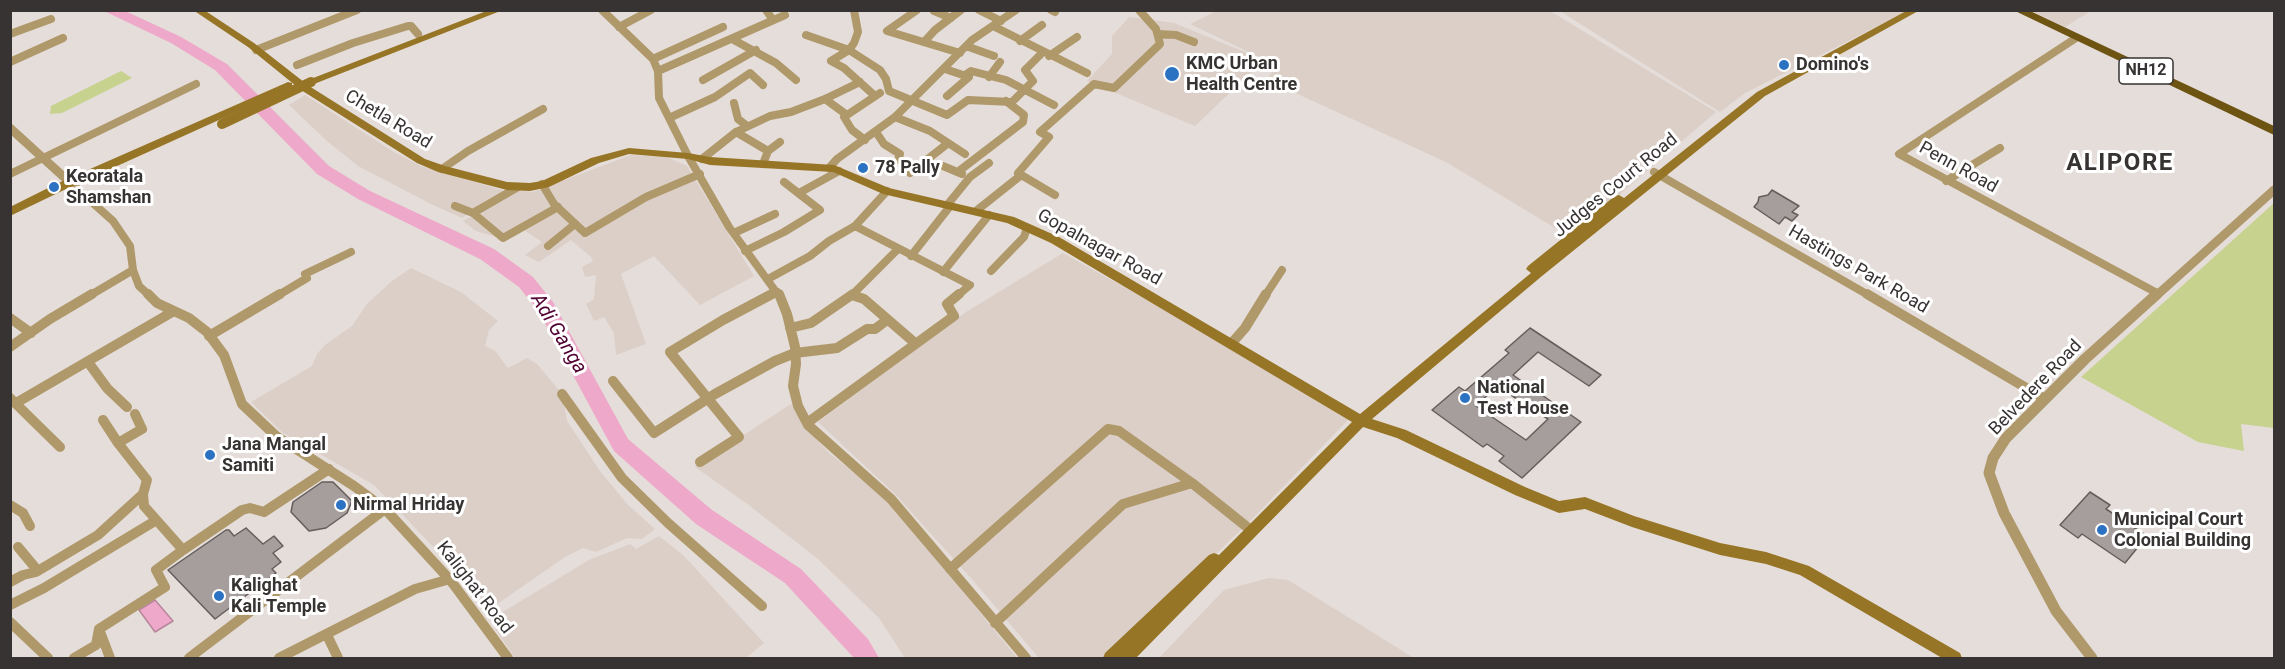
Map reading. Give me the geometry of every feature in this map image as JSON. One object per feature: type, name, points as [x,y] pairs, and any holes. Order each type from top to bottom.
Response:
[{"type":"highway","name":"NH12","points":[[2018,10],[2274,131]]},
{"type":"main road","name":"Chetla Road","points":[[197,10],[334,107],[421,161],[442,169],[518,187],[542,184],[595,160],[629,151],[688,156]]},
{"type":"main road","points":[[308,80],[450,30],[479,13],[499,10]]},
{"type":"main road","name":"Judges Court Road","points":[[1358,420],[1557,248],[1661,172],[1761,94],[1916,10]]},
{"type":"main road","points":[[10,219],[74,185],[98,178],[308,80],[442,25],[462,23]]},
{"type":"main road","points":[[10,212],[221,120]]},
{"type":"main road","name":"Gopalnagar Road","points":[[688,156],[834,170],[887,191],[989,214],[1028,228],[1074,251],[1358,420],[1401,434],[1558,507],[1586,503],[1632,521],[1720,549],[1766,558],[1804,570],[1955,658]]},
{"type":"main road","points":[[1110,658],[1358,420]]},
{"type":"main road","points":[[1127,658],[1358,420]]},
{"type":"street","points":[[256,50],[357,10]]},
{"type":"street","points":[[602,10],[653,59],[658,71],[659,98],[688,156],[745,250],[777,292],[790,328],[795,352],[793,386],[798,406],[807,423],[891,499],[1026,658]]},
{"type":"street","points":[[619,27],[651,10]]},
{"type":"street","points":[[766,10],[773,20]]},
{"type":"street","points":[[854,10],[858,32],[849,50],[831,61],[875,96]]},
{"type":"street","points":[[917,10],[887,31],[924,42],[994,56]]},
{"type":"street","points":[[924,42],[961,10]]},
{"type":"street","points":[[979,10],[1001,21]]},
{"type":"street","points":[[799,193],[834,170],[837,159],[895,117],[963,49],[1016,10]]},
{"type":"street","points":[[1020,176],[1018,173],[1048,137],[1040,132],[1094,84],[1114,88],[1160,44],[1158,34],[1139,10]]},
{"type":"street","points":[[934,11],[951,18]]},
{"type":"street","points":[[658,71],[785,15]]},
{"type":"street","points":[[10,34],[51,19]]},
{"type":"street","points":[[1020,41],[1042,25]]},
{"type":"street","points":[[297,65],[353,43],[408,26],[411,26],[418,34]]},
{"type":"street","points":[[993,26],[1088,73]]},
{"type":"street","points":[[653,59],[723,27]]},
{"type":"street","points":[[1158,34],[1176,34],[1194,42]]},
{"type":"street","points":[[806,35],[849,50],[880,70],[886,79],[888,89]]},
{"type":"street","points":[[888,89],[947,115],[968,100],[1012,102],[1033,81],[1025,70],[1046,54],[1077,37]]},
{"type":"street","points":[[10,62],[63,38]]},
{"type":"street","name":"Penn Road","points":[[2076,38],[1899,154],[2157,294]]},
{"type":"street","points":[[732,39],[777,63],[796,80]]},
{"type":"street","points":[[703,80],[756,51]]},
{"type":"street","points":[[989,77],[1000,62]]},
{"type":"street","points":[[945,69],[969,77],[947,96]]},
{"type":"street","points":[[965,75],[971,70],[1006,80],[1054,105]]},
{"type":"street","points":[[669,118],[715,97],[731,84],[750,74],[763,85]]},
{"type":"street","points":[[702,159],[747,126],[770,116],[791,112],[825,99],[860,82]]},
{"type":"street","points":[[10,174],[46,159],[196,84]]},
{"type":"street","points":[[865,140],[852,130],[844,117],[888,89]]},
{"type":"street","points":[[825,99],[847,115]]},
{"type":"street","points":[[959,171],[1023,122],[1024,115],[1006,101]]},
{"type":"street","points":[[734,104],[738,118],[747,126]]},
{"type":"street","points":[[442,169],[468,151],[543,109]]},
{"type":"street","points":[[895,117],[930,131],[947,144],[965,153]]},
{"type":"street","points":[[10,128],[74,185]]},
{"type":"street","points":[[736,132],[768,150]]},
{"type":"street","points":[[876,132],[884,144],[900,154],[898,160]]},
{"type":"street","points":[[763,164],[768,150],[780,142]]},
{"type":"street","points":[[910,173],[947,144]]},
{"type":"street","points":[[1946,181],[2000,148]]},
{"type":"street","points":[[911,255],[969,179],[989,163]]},
{"type":"street","points":[[943,166],[959,171],[969,179]]},
{"type":"street","name":"Hastings Park Road","points":[[1661,172],[2044,399]]},
{"type":"street","points":[[542,184],[558,207],[585,233],[646,197],[700,174]]},
{"type":"street","points":[[1020,176],[1055,195]]},
{"type":"street","points":[[976,211],[1020,176]]},
{"type":"street","points":[[745,250],[784,232],[820,210],[784,182]]},
{"type":"street","name":"Kalighat Road","points":[[74,185],[113,221],[130,246],[133,270],[139,286],[157,303],[189,318],[209,336],[224,355],[242,404],[276,436],[329,469],[385,509],[450,579],[508,658]]},
{"type":"street","points":[[473,213],[518,187]]},
{"type":"street","name":"Belvedere Road","points":[[2092,658],[2056,611],[2004,513],[1989,472],[1993,458],[2006,438],[2044,399],[2274,190]]},
{"type":"street","points":[[768,279],[810,256],[829,241],[855,226],[887,191]]},
{"type":"street","points":[[455,206],[473,213],[503,238],[558,207]]},
{"type":"street","points":[[734,233],[775,214]]},
{"type":"street","points":[[943,272],[989,214]]},
{"type":"street","points":[[548,246],[574,224]]},
{"type":"street","points":[[807,423],[954,316],[947,304],[970,285],[855,226]]},
{"type":"street","points":[[991,272],[1024,237],[1028,228]]},
{"type":"street","points":[[790,328],[811,323],[852,295],[898,249]]},
{"type":"street","points":[[209,336],[303,281],[307,278],[305,274],[351,252]]},
{"type":"street","points":[[10,346],[50,319],[133,270]]},
{"type":"street","points":[[1231,344],[1245,328],[1282,270]]},
{"type":"street","points":[[700,462],[739,437],[670,352],[723,320],[777,292]]},
{"type":"street","points":[[852,295],[864,299],[915,343]]},
{"type":"street","points":[[60,447],[13,400],[88,362],[174,311]]},
{"type":"street","points":[[10,318],[31,333]]},
{"type":"street","points":[[613,381],[653,433],[709,398],[795,352],[837,348],[867,329],[875,329],[887,320]]},
{"type":"street","points":[[88,362],[107,388],[131,410],[142,429],[118,443]]},
{"type":"street","points":[[562,394],[622,478],[668,523],[762,606]]},
{"type":"street","points":[[103,420],[147,480],[143,494],[144,506],[183,550]]},
{"type":"street","points":[[950,569],[1108,429],[1119,431],[1192,483],[1247,527]]},
{"type":"street","points":[[74,658],[96,645],[99,629],[165,587],[156,570],[242,510],[250,508],[264,512],[329,469]]},
{"type":"street","points":[[995,623],[1123,504],[1192,483]]},
{"type":"street","points":[[10,582],[38,571],[98,535],[143,494]]},
{"type":"street","points":[[10,505],[23,513],[30,526]]},
{"type":"street","points":[[189,658],[385,509]]},
{"type":"street","points":[[10,605],[44,588],[155,521]]},
{"type":"street","points":[[18,547],[38,571]]},
{"type":"street","points":[[279,658],[416,589],[450,579]]},
{"type":"street","points":[[10,622],[48,658]]},
{"type":"street","points":[[99,629],[110,658]]},
{"type":"street","points":[[327,635],[338,658]]},
{"type":"shaded area","points":[[1218,10],[1550,11],[1716,112],[1570,237],[1446,162],[1267,80],[1276,65],[1190,24]]},
{"type":"shaded area","points":[[1560,11],[1908,11],[1745,93],[1720,112]]},
{"type":"shaded area","points":[[2031,11],[2091,11],[2065,27]]},
{"type":"shaded area","name":"KMC Urban Health Centre","points":[[1129,17],[1174,23],[1264,60],[1195,126],[1087,81],[1112,54],[1112,36]]},
{"type":"shaded area","points":[[305,95],[394,152],[421,166],[505,191],[462,218],[431,204],[358,166],[327,141],[289,105]]},
{"type":"shaded area","points":[[631,155],[667,157],[687,166],[754,276],[700,305],[654,256],[621,274],[646,344],[616,355],[614,333],[604,317],[594,321],[586,304],[594,299],[596,275],[585,277],[582,267],[593,261],[591,257],[571,240],[539,262],[525,255],[542,242],[524,230],[507,240],[476,231],[463,221],[517,190],[533,192]]},
{"type":"shaded area","points":[[1063,253],[1349,419],[1257,514],[1110,658],[1039,658],[895,494],[818,422],[966,312]]},
{"type":"shaded area","points":[[411,268],[461,292],[498,321],[489,330],[485,346],[495,351],[508,368],[527,358],[537,364],[562,394],[567,421],[600,471],[628,505],[655,529],[642,539],[627,538],[596,552],[583,548],[565,557],[487,611],[446,560],[374,485],[282,432],[251,402],[312,366],[317,354],[325,345],[352,326],[367,304],[392,281]]},
{"type":"shaded area","points":[[791,404],[803,424],[828,452],[889,501],[1017,658],[905,658],[879,618],[818,559],[695,467]]},
{"type":"shaded area","points":[[659,536],[684,556],[764,643],[746,658],[515,658],[494,627],[496,616],[589,560],[630,544],[636,549]]},
{"type":"shaded area","points":[[1269,578],[1288,580],[1414,658],[1159,658],[1224,590]]},
{"type":"shaded area","points":[[155,600],[173,621],[155,632],[139,610]]},
{"type":"green space","points":[[121,71],[132,78],[62,113],[50,114],[51,106]]},
{"type":"green space","points":[[2274,203],[2274,428],[2241,424],[2244,451],[2198,442],[2081,377]]},
{"type":"building","points":[[1772,190],[1799,206],[1792,212],[1798,215],[1792,221],[1785,217],[1779,224],[1754,207],[1759,197],[1768,195]]},
{"type":"building","name":"National Test House","points":[[1530,328],[1601,375],[1589,386],[1538,352],[1513,375],[1581,422],[1522,478],[1499,461],[1504,456],[1487,444],[1483,447],[1432,410],[1459,387],[1465,391],[1509,353],[1505,350]],"holes":[[[1497,386],[1548,419],[1526,440],[1476,406]]]},
{"type":"building","name":"Nirmal Hriday","points":[[322,482],[333,482],[352,501],[347,513],[326,528],[309,531],[291,512],[293,502]]},
{"type":"building","name":"Municipal Court Colonial Building","points":[[2090,492],[2110,505],[2106,509],[2147,536],[2125,563],[2082,534],[2078,538],[2060,525]]},
{"type":"building","name":"Kalighat Kali Temple","points":[[246,528],[263,544],[274,536],[283,546],[273,553],[281,562],[272,569],[276,573],[215,619],[168,570],[226,530],[234,536]]},
{"type":"waterway","name":"Adi Ganga","points":[[109,10],[176,40],[221,67],[323,170],[364,195],[487,254],[526,282],[546,307],[621,445],[704,517],[793,576],[860,647],[867,658]]},
{"type":"place","name":"Domino's","points":[[1784,65]]},
{"type":"place","name":"KMC Urban Health Centre","points":[[1172,74]]},
{"type":"place","name":"78 Pally","points":[[863,168]]},
{"type":"place","name":"Keoratala Shamshan","points":[[54,187]]},
{"type":"place","name":"National Test House","points":[[1465,398]]},
{"type":"place","name":"Jana Mangal Samiti","points":[[210,455]]},
{"type":"place","name":"Nirmal Hriday","points":[[341,505]]},
{"type":"place","name":"Municipal Court Colonial Building","points":[[2102,530]]},
{"type":"place","name":"Kalighat Kali Temple","points":[[219,596]]},
{"type":"district","name":"ALIPORE","points":[[2120,164]]}]
